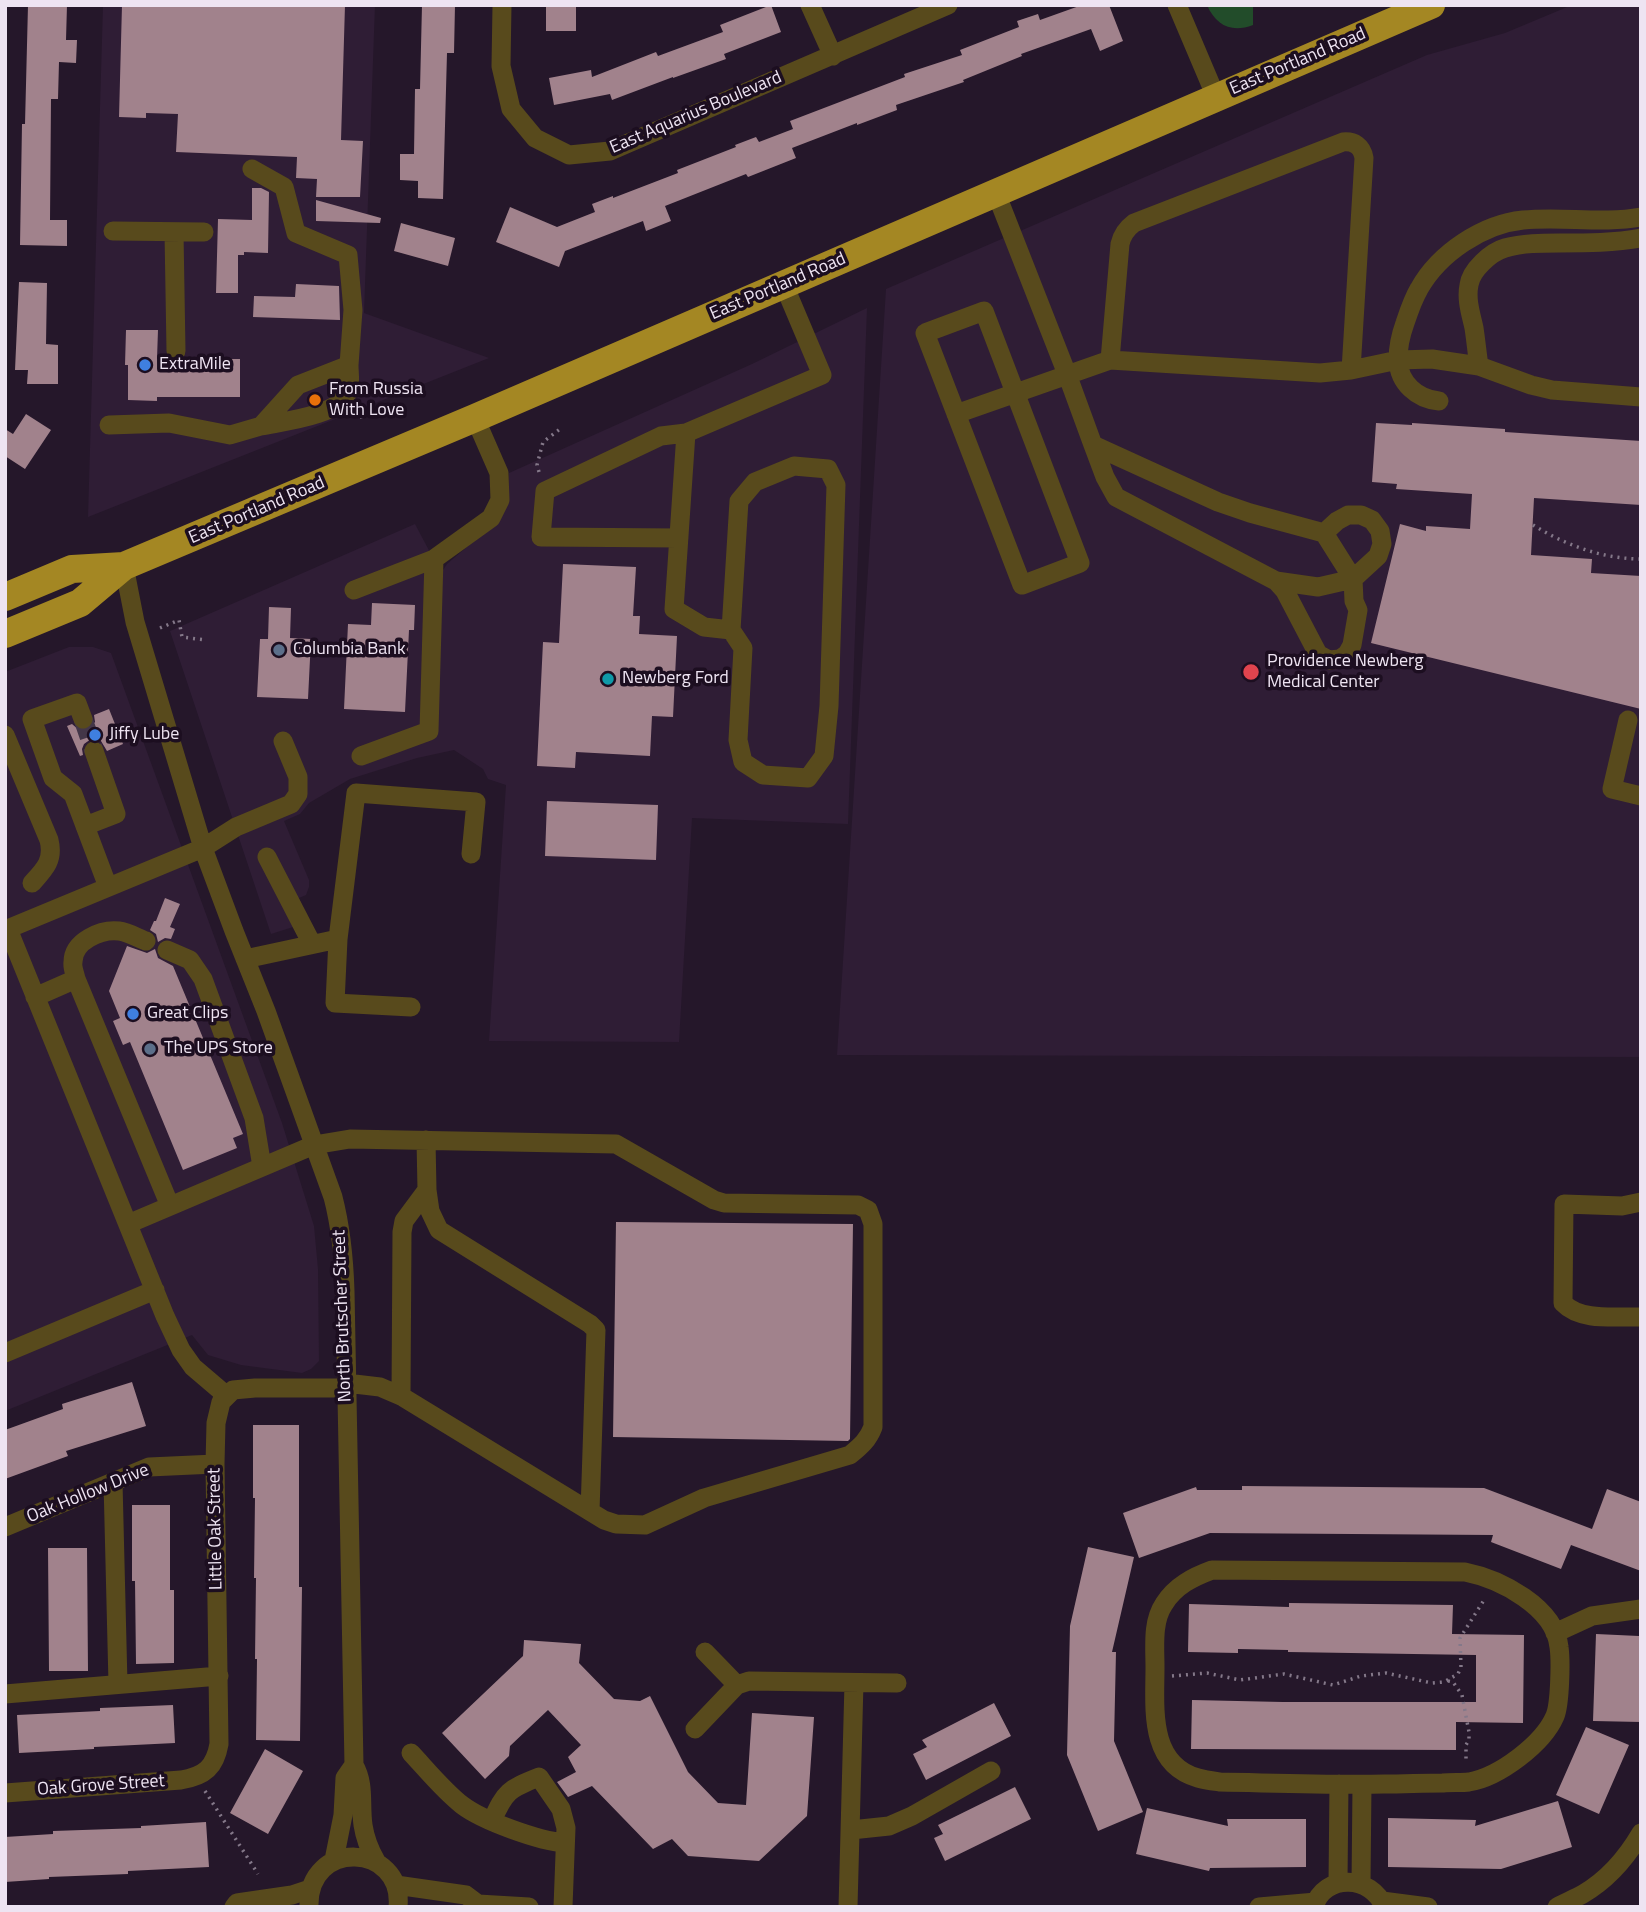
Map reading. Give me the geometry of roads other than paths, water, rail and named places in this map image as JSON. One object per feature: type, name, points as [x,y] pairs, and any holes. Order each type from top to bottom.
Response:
[{"type":"highway","name":"East Portland Road","points":[[5,634],[80,603],[124,566],[475,418],[1431,5]]},
{"type":"highway","name":"East Portland Road","points":[[5,597],[72,569],[124,566]]},
{"type":"street","name":"East Aquarius Boulevard","points":[[502,5],[501,66],[511,109],[535,138],[569,155],[610,151],[948,5]]},
{"type":"street","points":[[810,5],[833,55]]},
{"type":"street","points":[[1177,5],[1216,97]]},
{"type":"street","points":[[1110,360],[1120,244],[1127,229],[1134,223],[1348,141],[1358,145],[1364,153],[1351,370]]},
{"type":"street","points":[[109,425],[169,423],[230,435],[309,416],[341,404],[349,390],[353,310],[348,255],[296,233],[284,187],[252,169]]},
{"type":"street","points":[[996,193],[1068,374],[1105,477],[1116,497],[1276,581],[1285,590],[1318,654],[1329,660],[1340,659],[1347,654],[1352,645],[1358,610],[1354,601],[1353,579],[1324,533],[1217,502],[1094,445]]},
{"type":"street","points":[[1439,401],[1417,395],[1407,385],[1398,360],[1402,332],[1420,288],[1433,270],[1454,250],[1498,225],[1522,220],[1612,220],[1641,217]]},
{"type":"street","points":[[1587,243],[1588,220]]},
{"type":"street","points":[[113,231],[204,232]]},
{"type":"street","points":[[174,232],[176,351]]},
{"type":"street","points":[[1479,366],[1468,293],[1469,282],[1481,264],[1491,256],[1503,248],[1516,246],[1641,238]]},
{"type":"street","points":[[679,538],[541,537],[545,491],[661,436],[686,433],[822,375],[784,285]]},
{"type":"street","points":[[984,311],[1014,392],[1080,563],[1021,585],[925,333],[984,311]]},
{"type":"street","points":[[956,414],[1110,360],[1320,373],[1351,370],[1398,360],[1432,359],[1479,366],[1552,390],[1641,397]]},
{"type":"street","points":[[261,426],[298,385],[349,365]]},
{"type":"street","points":[[354,590],[433,559],[491,518],[500,500],[499,472],[475,418]]},
{"type":"street","points":[[686,433],[674,609],[704,627],[731,630],[743,648],[738,740],[743,762],[763,775],[808,778],[824,755],[829,706],[836,485],[828,469],[794,466],[755,482],[739,501],[731,630]]},
{"type":"street","points":[[1276,581],[1318,587],[1353,579],[1378,556],[1382,544],[1380,531],[1372,520],[1361,515],[1348,515],[1324,533]]},
{"type":"street","points":[[361,756],[429,731],[433,559]]},
{"type":"street","name":"North Brutscher Street","points":[[124,566],[135,622],[203,848],[266,1011],[333,1197],[339,1221],[343,1251],[354,1765],[361,1777],[367,1845],[376,1861],[384,1867],[396,1885]]},
{"type":"street","points":[[83,719],[77,703],[32,719],[54,778],[73,794],[108,887]]},
{"type":"street","points":[[1628,720],[1612,789],[1641,796]]},
{"type":"street","points":[[5,735],[50,840],[48,866],[33,883]]},
{"type":"street","points":[[128,1224],[314,1145],[350,1139],[616,1144],[713,1200],[724,1203],[858,1205],[868,1210],[873,1224],[873,1427],[863,1445],[850,1455],[704,1498],[645,1525],[616,1524],[604,1520],[401,1396],[380,1387],[255,1388],[233,1390],[227,1396],[193,1367],[181,1350],[155,1290],[7,929],[203,848],[236,827],[291,804],[298,794],[298,777],[283,741]]},
{"type":"street","points":[[85,826],[116,814],[94,751]]},
{"type":"street","points":[[411,1007],[335,1003],[338,939],[356,793],[476,802],[471,854]]},
{"type":"street","points":[[267,858],[312,944]]},
{"type":"street","points":[[146,941],[121,931],[104,932],[80,945],[72,963],[76,979],[170,1206]]},
{"type":"street","points":[[245,959],[338,939]]},
{"type":"street","points":[[167,950],[190,960],[203,979],[254,1118],[262,1167]]},
{"type":"street","points":[[36,997],[76,979]]},
{"type":"street","points":[[426,1140],[430,1212],[439,1230],[596,1330],[590,1511]]},
{"type":"street","points":[[401,1396],[402,1232],[404,1221],[427,1190]]},
{"type":"street","points":[[1641,1202],[1622,1206],[1564,1204],[1563,1290],[1563,1303],[1570,1310],[1593,1315],[1641,1317]]},
{"type":"street","points":[[5,1353],[155,1290]]},
{"type":"street","name":"Little Oak Street","points":[[197,1777],[209,1768],[217,1756],[219,1744],[215,1464],[216,1423],[221,1402],[227,1396]]},
{"type":"street","name":"Oak Hollow Drive","points":[[5,1527],[149,1467],[215,1464]]},
{"type":"street","points":[[113,1482],[118,1684]]},
{"type":"street","points":[[1212,1570],[1465,1572],[1484,1576],[1509,1587],[1542,1613],[1555,1633],[1559,1646],[1558,1701],[1555,1716],[1539,1740],[1522,1756],[1497,1773],[1470,1782],[1362,1785],[1220,1782],[1198,1778],[1181,1770],[1168,1758],[1155,1725],[1156,1626],[1163,1605],[1178,1587],[1212,1570]]},
{"type":"street","points":[[1555,1633],[1592,1616],[1641,1609]]},
{"type":"street","points":[[705,1652],[737,1685]]},
{"type":"street","points":[[5,1693],[219,1676]]},
{"type":"street","points":[[695,1729],[737,1685],[749,1681],[897,1683]]},
{"type":"street","points":[[848,1907],[854,1683]]},
{"type":"street","points":[[411,1753],[462,1805],[492,1821],[552,1842],[565,1843]]},
{"type":"street","name":"North Brutscher Street","points":[[334,1860],[343,1815],[345,1778],[354,1765]]},
{"type":"street","points":[[851,1830],[889,1826],[991,1771]]},
{"type":"street","name":"Oak Grove Street","points":[[5,1793],[197,1777]]},
{"type":"street","points":[[492,1821],[501,1801],[515,1786],[539,1777],[561,1809],[566,1828],[563,1907]]},
{"type":"street","points":[[1338,1883],[1339,1784]]},
{"type":"street","points":[[1361,1883],[1362,1785]]},
{"type":"street","points":[[1557,1907],[1584,1901],[1612,1871],[1641,1833]]},
{"type":"street","points":[[234,1907],[237,1903],[292,1895],[310,1898],[316,1876],[334,1860],[362,1856],[376,1861]]},
{"type":"street","points":[[1259,1907],[1315,1904],[1322,1892],[1348,1881],[1361,1883],[1377,1894],[1383,1904],[1428,1907]]},
{"type":"street","points":[[398,1907],[396,1885],[466,1895],[477,1905],[529,1907]]},
{"type":"tunnel","points":[[83,719],[94,751]]},
{"type":"place","name":"ExtraMile","points":[[145,365]]},
{"type":"place","name":"From Russia With Love","points":[[315,400]]},
{"type":"place","name":"Columbia Bank","points":[[279,650]]},
{"type":"place","name":"Providence Newberg Medical Center","points":[[1251,672]]},
{"type":"place","name":"Newberg Ford","points":[[608,679]]},
{"type":"place","name":"Jiffy Lube","points":[[95,735]]},
{"type":"place","name":"Great Clips","points":[[133,1014]]},
{"type":"place","name":"The UPS Store","points":[[150,1049]]}]
